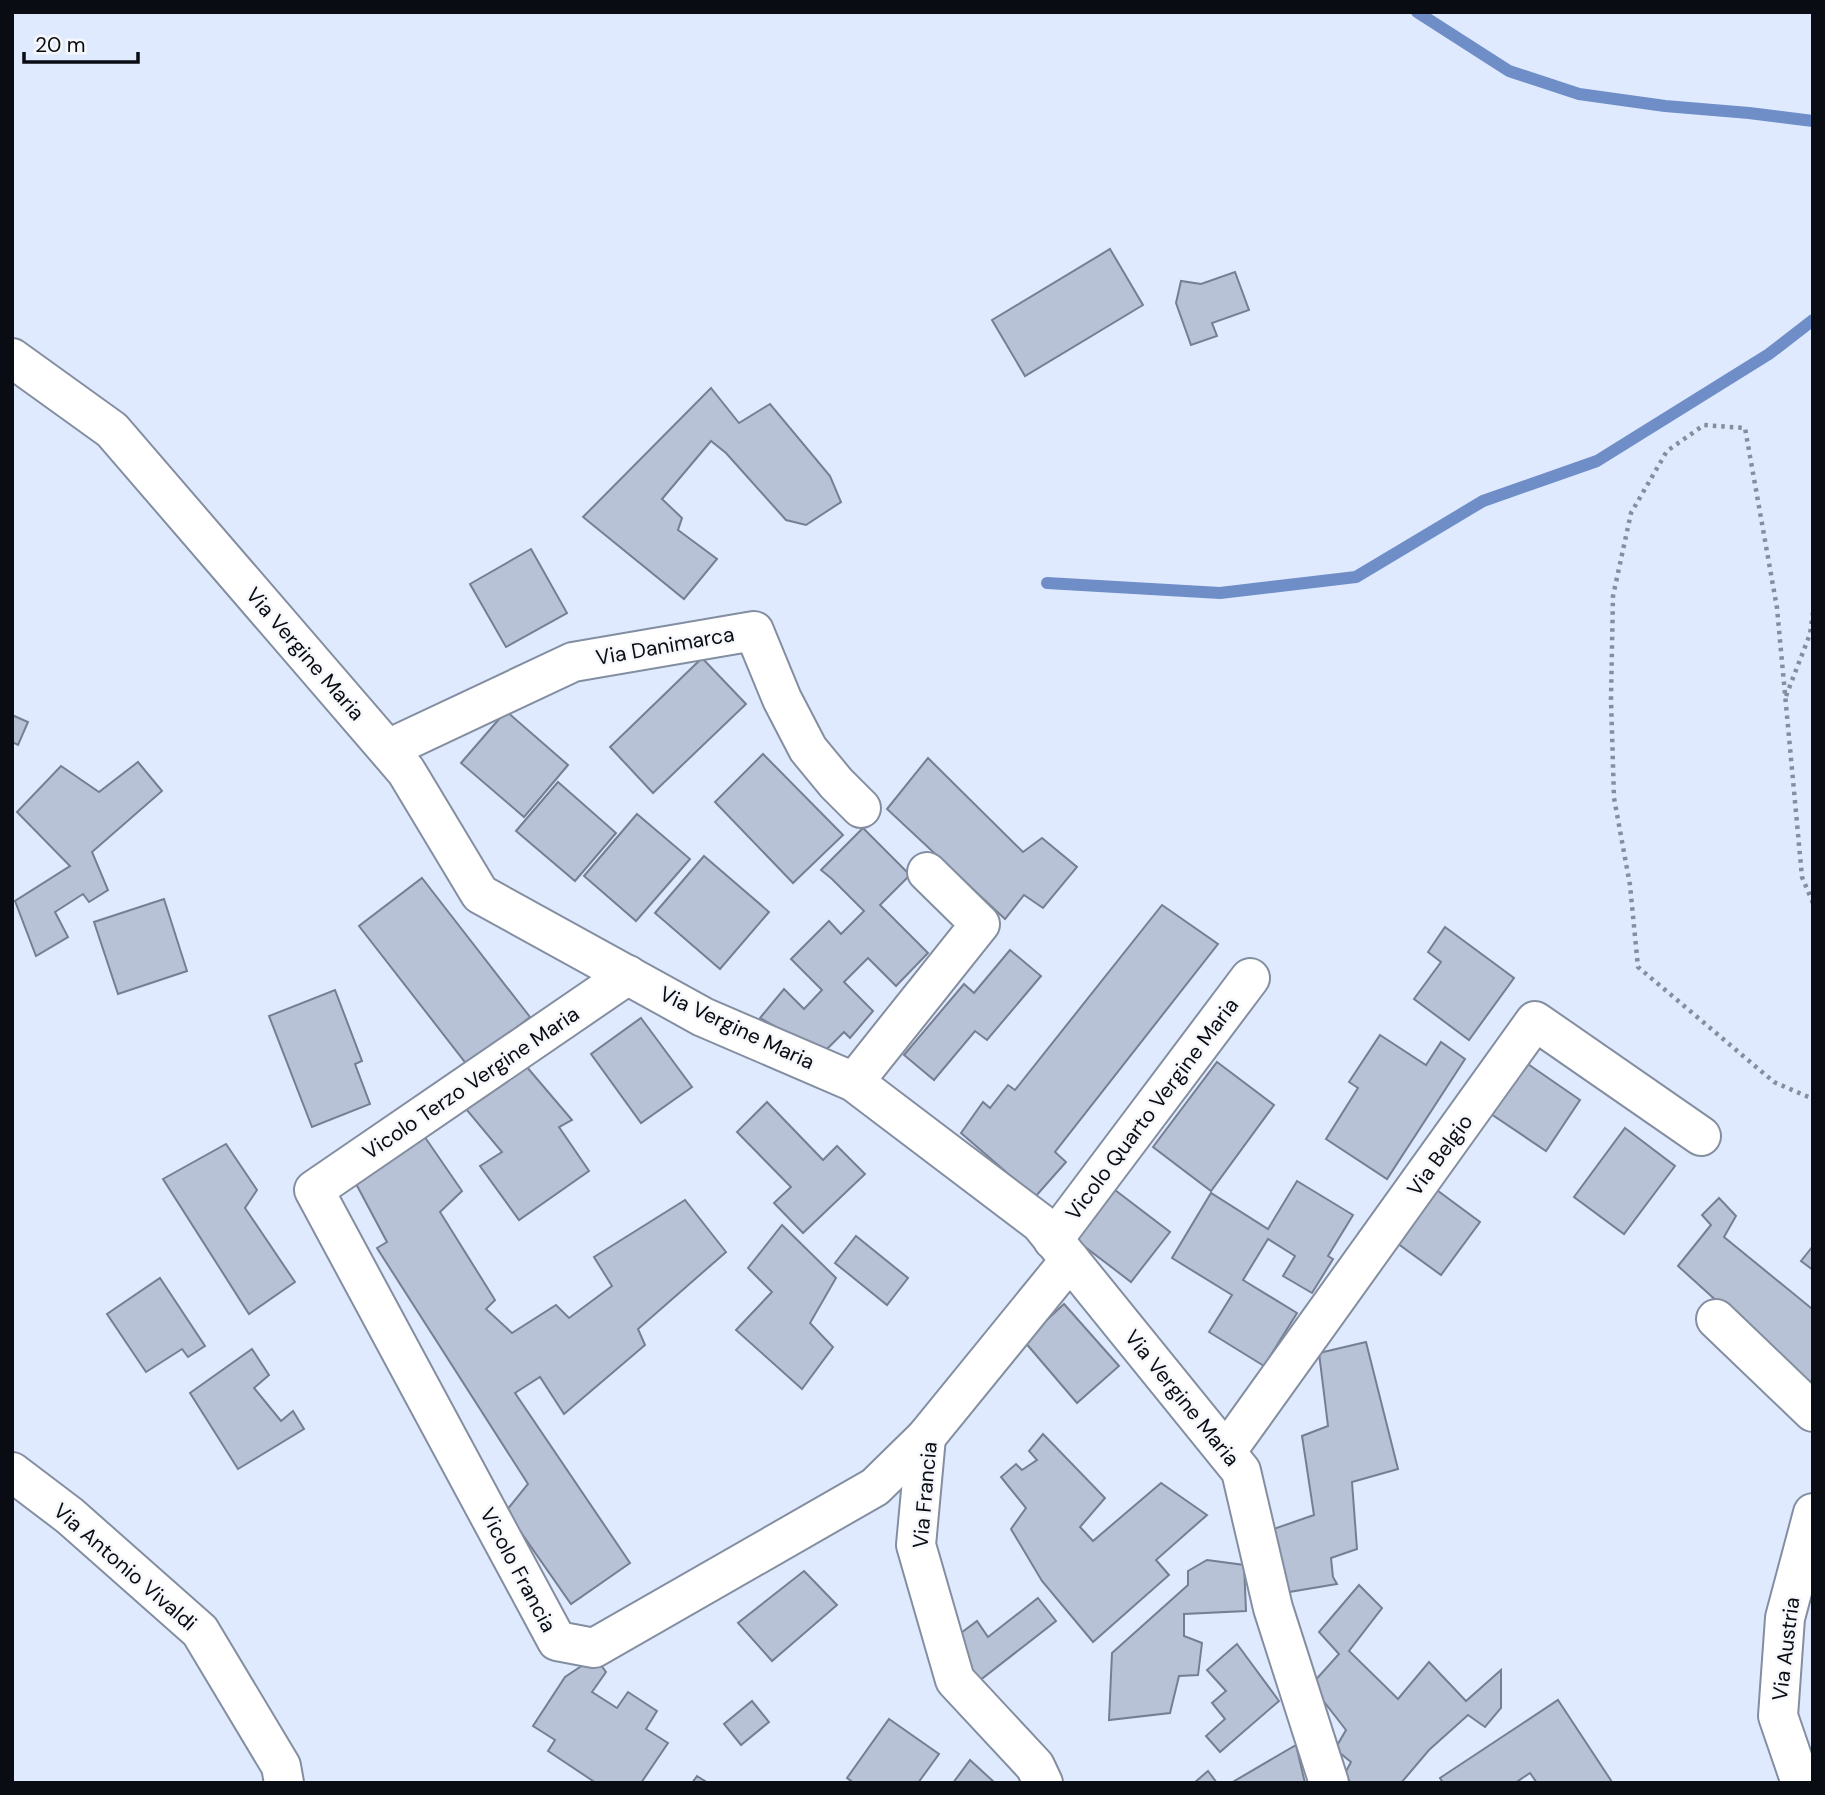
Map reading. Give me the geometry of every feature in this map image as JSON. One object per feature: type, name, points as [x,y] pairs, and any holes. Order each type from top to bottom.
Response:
[{"type":"street","name":"Via Vergine Maria","points":[[12,358],[112,430],[406,771],[480,894],[703,1017],[853,1082],[1040,1223],[1241,1471],[1273,1608],[1329,1783]]},
{"type":"street","name":"Via Danimarca","points":[[388,749],[573,662],[754,631],[782,699],[808,748],[836,783],[861,807]]},
{"type":"street","points":[[853,1082],[980,924],[927,872]]},
{"type":"street","name":"Vicolo Terzo Vergine Maria","points":[[314,1190],[628,975]]},
{"type":"street","name":"Vicolo Quarto Vergine Maria","points":[[1062,1250],[1250,978]]},
{"type":"street","name":"Via Belgio","points":[[1226,1452],[1535,1021],[1701,1136]]},
{"type":"street","name":"Vicolo Francia","points":[[314,1190],[556,1641],[594,1648],[875,1487],[926,1437]]},
{"type":"street","name":"Via Francia","points":[[1043,1783],[1035,1766],[955,1680],[916,1545],[926,1437],[1062,1250]]},
{"type":"street","points":[[1716,1319],[1813,1412]]},
{"type":"street","name":"Via Antonio Vivaldi","points":[[12,1472],[70,1516],[200,1632],[281,1766],[284,1783]]},
{"type":"street","name":"Via Austria","points":[[1801,1783],[1777,1716],[1785,1618],[1813,1513]]},
{"type":"path","points":[[1813,904],[1802,877],[1777,608],[1745,428],[1704,425],[1667,451],[1631,513],[1613,596],[1611,698],[1614,798],[1630,885],[1638,967],[1774,1082],[1813,1099]]},
{"type":"path","points":[[1785,697],[1810,634],[1813,613]]},
{"type":"building","points":[[1110,249],[1143,305],[1025,376],[992,320]]},
{"type":"building","points":[[1235,272],[1249,310],[1212,323],[1217,336],[1191,345],[1176,303],[1181,281],[1201,284]]},
{"type":"building","points":[[711,388],[739,423],[770,404],[830,476],[841,502],[806,525],[786,520],[726,453],[711,441],[662,499],[682,518],[678,530],[717,559],[684,599],[583,517]]},
{"type":"building","points":[[531,549],[567,613],[506,647],[470,584]]},
{"type":"building","points":[[702,658],[746,704],[653,793],[610,747]]},
{"type":"building","points":[[506,711],[568,765],[524,817],[461,763]]},
{"type":"building","points":[[12,715],[28,722],[18,745],[12,742]]},
{"type":"building","points":[[763,754],[843,835],[793,883],[715,802]]},
{"type":"building","points":[[928,758],[1023,852],[1042,838],[1077,867],[1043,908],[1024,895],[1005,919],[887,809]]},
{"type":"building","points":[[138,762],[162,791],[92,852],[108,890],[89,902],[83,894],[55,912],[68,937],[36,956],[15,901],[70,866],[17,812],[61,766],[99,792]]},
{"type":"building","points":[[558,782],[616,833],[575,881],[516,831]]},
{"type":"building","points":[[637,814],[690,859],[636,921],[584,876]]},
{"type":"building","points":[[863,828],[910,875],[880,905],[928,953],[896,986],[868,958],[844,982],[873,1011],[850,1038],[844,1032],[823,1053],[760,1018],[784,989],[804,1009],[822,990],[791,959],[829,921],[841,934],[864,911],[821,870]]},
{"type":"building","points":[[704,856],[769,912],[720,969],[655,913]]},
{"type":"building","points":[[422,878],[530,1017],[468,1066],[359,926]]},
{"type":"building","points":[[164,899],[187,971],[118,994],[94,922]]},
{"type":"building","points":[[1162,905],[1218,944],[1055,1152],[1066,1162],[1035,1197],[961,1133],[983,1102],[990,1108],[1008,1085],[1015,1090]]},
{"type":"building","points":[[1445,927],[1514,978],[1469,1040],[1414,999],[1441,962],[1428,952]]},
{"type":"building","points":[[1010,950],[1041,976],[987,1040],[975,1031],[934,1080],[904,1055],[964,984],[974,993]]},
{"type":"building","points":[[335,990],[362,1061],[355,1064],[370,1104],[312,1127],[269,1016]]},
{"type":"building","points":[[641,1018],[692,1087],[641,1123],[591,1054]]},
{"type":"building","points":[[1380,1035],[1426,1065],[1441,1042],[1465,1059],[1387,1179],[1326,1139],[1358,1088],[1349,1082]]},
{"type":"building","points":[[1217,1062],[1274,1105],[1211,1191],[1153,1147]]},
{"type":"building","points":[[1525,1062],[1580,1100],[1546,1151],[1491,1114]]},
{"type":"building","points":[[526,1066],[572,1120],[559,1127],[589,1171],[519,1220],[480,1166],[502,1152],[466,1109]]},
{"type":"building","points":[[767,1102],[823,1160],[837,1146],[865,1174],[803,1233],[774,1203],[791,1187],[737,1132]]},
{"type":"building","points":[[1625,1128],[1675,1166],[1624,1234],[1574,1197]]},
{"type":"building","points":[[422,1133],[462,1191],[440,1212],[495,1300],[486,1309],[512,1333],[556,1305],[569,1318],[612,1286],[594,1257],[685,1200],[726,1252],[638,1329],[645,1345],[564,1414],[540,1377],[515,1393],[630,1563],[571,1604],[506,1511],[528,1484],[377,1248],[387,1242],[354,1180]]},
{"type":"building","points":[[226,1144],[257,1190],[245,1208],[295,1282],[249,1314],[163,1179]]},
{"type":"building","points":[[1297,1181],[1353,1215],[1328,1256],[1333,1259],[1312,1293],[1283,1276],[1295,1256],[1268,1239],[1243,1280],[1297,1313],[1264,1366],[1209,1332],[1232,1295],[1172,1258],[1211,1193],[1268,1229]]},
{"type":"building","points":[[1430,1185],[1480,1222],[1441,1275],[1390,1238]]},
{"type":"building","points":[[1115,1190],[1170,1232],[1131,1282],[1076,1240]]},
{"type":"building","points":[[1719,1198],[1736,1216],[1724,1237],[1811,1308],[1813,1306],[1813,1388],[1678,1266],[1711,1225],[1702,1215]]},
{"type":"building","points":[[782,1225],[836,1278],[810,1323],[833,1347],[802,1389],[736,1330],[772,1292],[748,1268]]},
{"type":"building","points":[[856,1236],[908,1278],[887,1305],[835,1263]]},
{"type":"building","points":[[1813,1246],[1813,1270],[1801,1261]]},
{"type":"building","points":[[160,1278],[205,1346],[188,1357],[182,1349],[146,1372],[107,1314]]},
{"type":"building","points":[[1064,1304],[1119,1366],[1077,1403],[1024,1341]]},
{"type":"building","points":[[1366,1342],[1398,1469],[1352,1482],[1357,1549],[1331,1558],[1333,1577],[1337,1584],[1283,1593],[1268,1531],[1314,1515],[1302,1436],[1328,1426],[1319,1353]]},
{"type":"building","points":[[252,1349],[269,1375],[254,1388],[281,1421],[293,1411],[304,1429],[238,1469],[190,1393]]},
{"type":"building","points":[[1043,1434],[1105,1498],[1080,1527],[1093,1541],[1161,1483],[1207,1515],[1156,1560],[1169,1575],[1093,1642],[1042,1581],[1011,1529],[1026,1508],[1001,1477],[1016,1464],[1022,1470],[1037,1460],[1029,1451]]},
{"type":"building","points":[[1207,1560],[1244,1565],[1246,1611],[1184,1614],[1184,1636],[1202,1643],[1198,1675],[1179,1676],[1170,1713],[1109,1720],[1112,1653],[1188,1585],[1188,1571]]},
{"type":"building","points":[[804,1571],[837,1605],[772,1661],[738,1623]]},
{"type":"building","points":[[1359,1585],[1382,1608],[1349,1651],[1398,1699],[1429,1662],[1466,1701],[1501,1670],[1501,1708],[1485,1727],[1468,1715],[1429,1750],[1401,1783],[1351,1783],[1344,1775],[1351,1762],[1335,1749],[1346,1730],[1311,1685],[1339,1654],[1319,1632]]},
{"type":"building","points":[[1038,1598],[1056,1621],[979,1681],[949,1642],[977,1621],[988,1637]]},
{"type":"building","points":[[1237,1644],[1279,1701],[1220,1752],[1206,1736],[1225,1719],[1212,1703],[1226,1691],[1207,1670]]},
{"type":"building","points":[[595,1657],[606,1672],[592,1692],[617,1708],[628,1692],[657,1711],[646,1729],[668,1743],[641,1783],[596,1783],[548,1751],[555,1740],[533,1726],[565,1677]]},
{"type":"building","points":[[1558,1700],[1612,1782],[1537,1783],[1530,1773],[1515,1783],[1443,1783],[1440,1778]]},
{"type":"building","points":[[752,1701],[769,1722],[741,1745],[724,1724]]},
{"type":"building","points":[[889,1719],[939,1754],[918,1783],[854,1783],[847,1778]]},
{"type":"building","points":[[1296,1745],[1305,1783],[1231,1783]]},
{"type":"building","points":[[970,1760],[995,1783],[953,1783]]},
{"type":"building","points":[[1208,1771],[1217,1783],[1194,1783]]},
{"type":"building","points":[[697,1776],[708,1783],[692,1783]]},
{"type":"waterway","points":[[1417,12],[1509,71],[1579,94],[1813,121]]},
{"type":"waterway","points":[[1047,583],[1220,593],[1356,577],[1483,501],[1597,461],[1769,354],[1813,320]]}]
